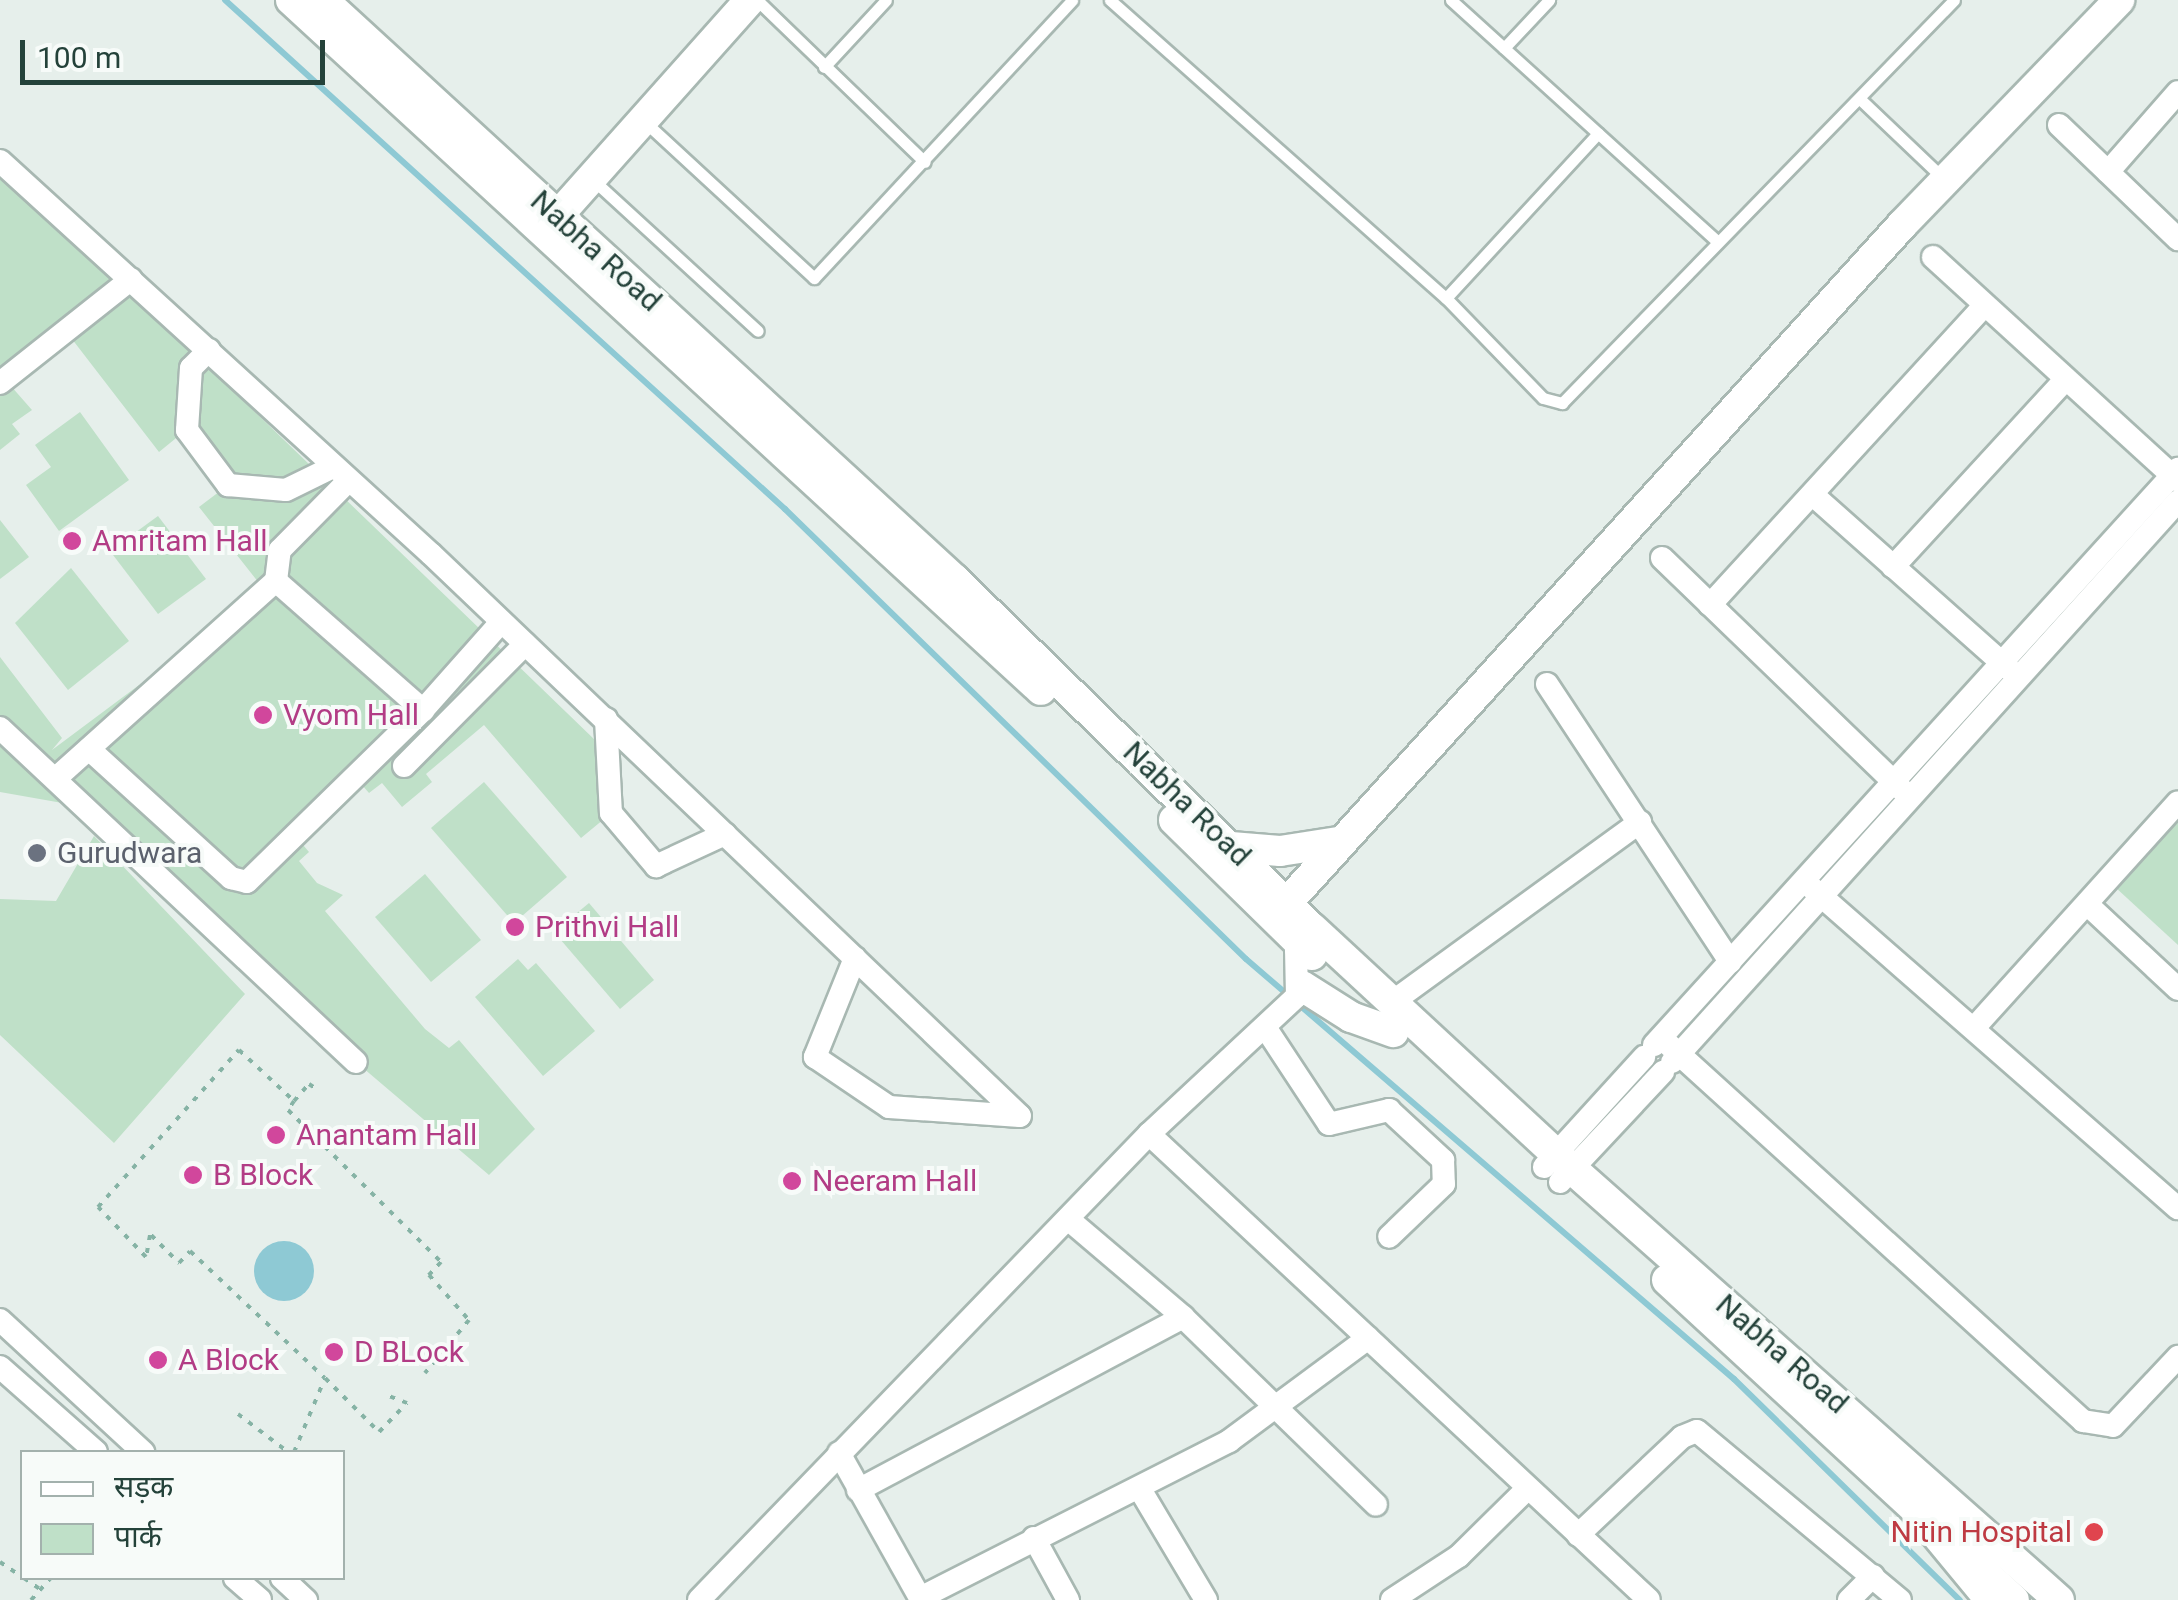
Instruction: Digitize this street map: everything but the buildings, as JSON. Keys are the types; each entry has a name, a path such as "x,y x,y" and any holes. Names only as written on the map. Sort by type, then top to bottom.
{"main road":[{"name":"Nabha Road","path":"291,0 549,226 1231,847 1280,910"},
{"name":"Nabha Road","path":"323,0 549,226"},
{"path":"549,226 754,0"},
{"path":"1280,910 1945,180 2119,0"},
{"name":"Nabha Road","path":"986,625 1392,1018 1557,1168 2014,1600"},
{"path":"1231,847 1280,851 1339,842"},
{"path":"1296,995 1351,1017 1392,1018"},
{"name":"Nabha Road","path":"1557,1168 2060,1600"}],"street":[{"path":"2108,172 2178,92"},
{"path":"2058,125 2178,239"},
{"path":"0,161 606,719 725,834 856,958 1020,1116 890,1107 815,1058 856,958"},
{"path":"1662,1055 1730,962 2176,475 2065,380 1932,257"},
{"path":"0,383 131,279"},
{"path":"1710,605 1984,306"},
{"path":"209,350 191,368 187,430 228,485 286,490 341,474"},
{"path":"1893,568 2065,380"},
{"path":"54,779 276,581 280,550 341,474"},
{"path":"1813,494 2020,678"},
{"path":"1557,1168 1662,1055 1824,897 2178,501"},
{"path":"1662,558 1912,799"},
{"path":"276,581 423,710"},
{"path":"89,750 230,878 247,882 423,710 501,622"},
{"path":"404,766 525,644"},
{"path":"1547,684 1730,962"},
{"path":"606,719 611,813 656,866 725,834"},
{"path":"0,728 356,1062"},
{"path":"1974,1028 2178,802"},
{"path":"1392,1018 1640,822"},
{"path":"1803,881 2178,1208"},
{"path":"2088,904 2178,989"},
{"path":"699,1600 1149,1134 1296,995 1307,936"},
{"path":"1265,1027 1329,1124 1389,1110 1443,1160 1444,1184 1389,1237"},
{"path":"1662,1055 2083,1421 2113,1426 2178,1357"},
{"path":"1149,1134 1649,1600"},
{"path":"1068,1219 1182,1317 1376,1505"},
{"path":"858,1490 1182,1317"},
{"path":"0,1320 141,1450"},
{"path":"839,1453 920,1599 1034,1538 1141,1491 1276,1408 1368,1338"},
{"path":"0,1367 94,1450"},
{"path":"1578,1535 1682,1437 1697,1431 1900,1600"},
{"path":"1392,1600 1459,1556 1527,1489"},
{"path":"1141,1491 1206,1600"},
{"path":"1917,1510 1936,1548 1985,1600"},
{"path":"1034,1538 1068,1600"},
{"path":"1849,1600 1873,1576"},
{"path":"237,1580 260,1600"},
{"path":"284,1580 306,1600"}],"lane":[{"path":"754,0 925,162"},
{"path":"824,67 886,0"},
{"path":"642,120 814,278 1072,0"},
{"path":"1110,0 1446,298 1543,398 1562,403 1861,100 1954,0"},
{"path":"1451,0 1718,241"},
{"path":"1504,48 1549,0"},
{"path":"1861,100 1945,180"},
{"path":"1446,298 1598,133"},
{"path":"590,177 758,330"}],"path":[{"path":"294,1102 238,1050 98,1207 146,1257 150,1234 179,1262 190,1250 379,1432 407,1403 389,1396"},
{"path":"318,1090 309,1084 288,1110 441,1262 429,1275 469,1320 426,1373"},
{"path":"292,1450 324,1378"},
{"path":"238,1414 288,1450"},
{"path":"27,1580 40,1589"},
{"path":"31,1600 49,1580"}],"green space":[{"path":"0,166 596,741 604,819 581,838 484,725 426,774 432,782 402,807 382,783 369,793 362,785 298,839 309,852 299,861 317,883 343,895 325,911 425,1029 449,1048 459,1040 535,1129 489,1175 356,1062 0,716 0,657 62,738 52,750 257,597 259,583 199,507 228,485 186,430 159,452 65,330 3,377 32,410 12,424 20,434 0,450"},
{"path":"80,412 129,480 59,531 26,485 51,467 35,445"},
{"path":"158,516 206,579 158,614 110,551"},
{"path":"0,520 29,557 0,579"},
{"path":"71,568 129,641 68,690 15,623"},
{"path":"0,744 68,804 0,792"},
{"path":"484,782 567,877 514,923 431,828"},
{"path":"2178,819 2178,945 2115,887"},
{"path":"94,836 245,994 114,1143 0,1035 0,899 56,901"},
{"path":"425,874 481,940 431,982 375,917"},
{"path":"589,903 654,980 620,1009 554,932"},
{"path":"518,959 528,970 536,963 595,1031 543,1076 475,997"}],"water":[{"path":"284,1241 305,1250 314,1271 305,1292 284,1301 263,1292 254,1271 263,1250"}],"waterway":[{"path":"225,0 785,509 1246,959 1734,1379 1960,1600"}],"place":[{"name":"Amritam Hall","path":"72,541"},
{"name":"Vyom Hall","path":"263,715"},
{"name":"Gurudwara","path":"37,853"},
{"name":"Prithvi Hall","path":"515,927"},
{"name":"Anantam Hall","path":"276,1135"},
{"name":"B Block","path":"193,1175"},
{"name":"Neeram Hall","path":"792,1181"},
{"name":"D BLock","path":"334,1352"},
{"name":"A Block","path":"158,1360"},
{"name":"Nitin Hospital","path":"2094,1532"}]}
